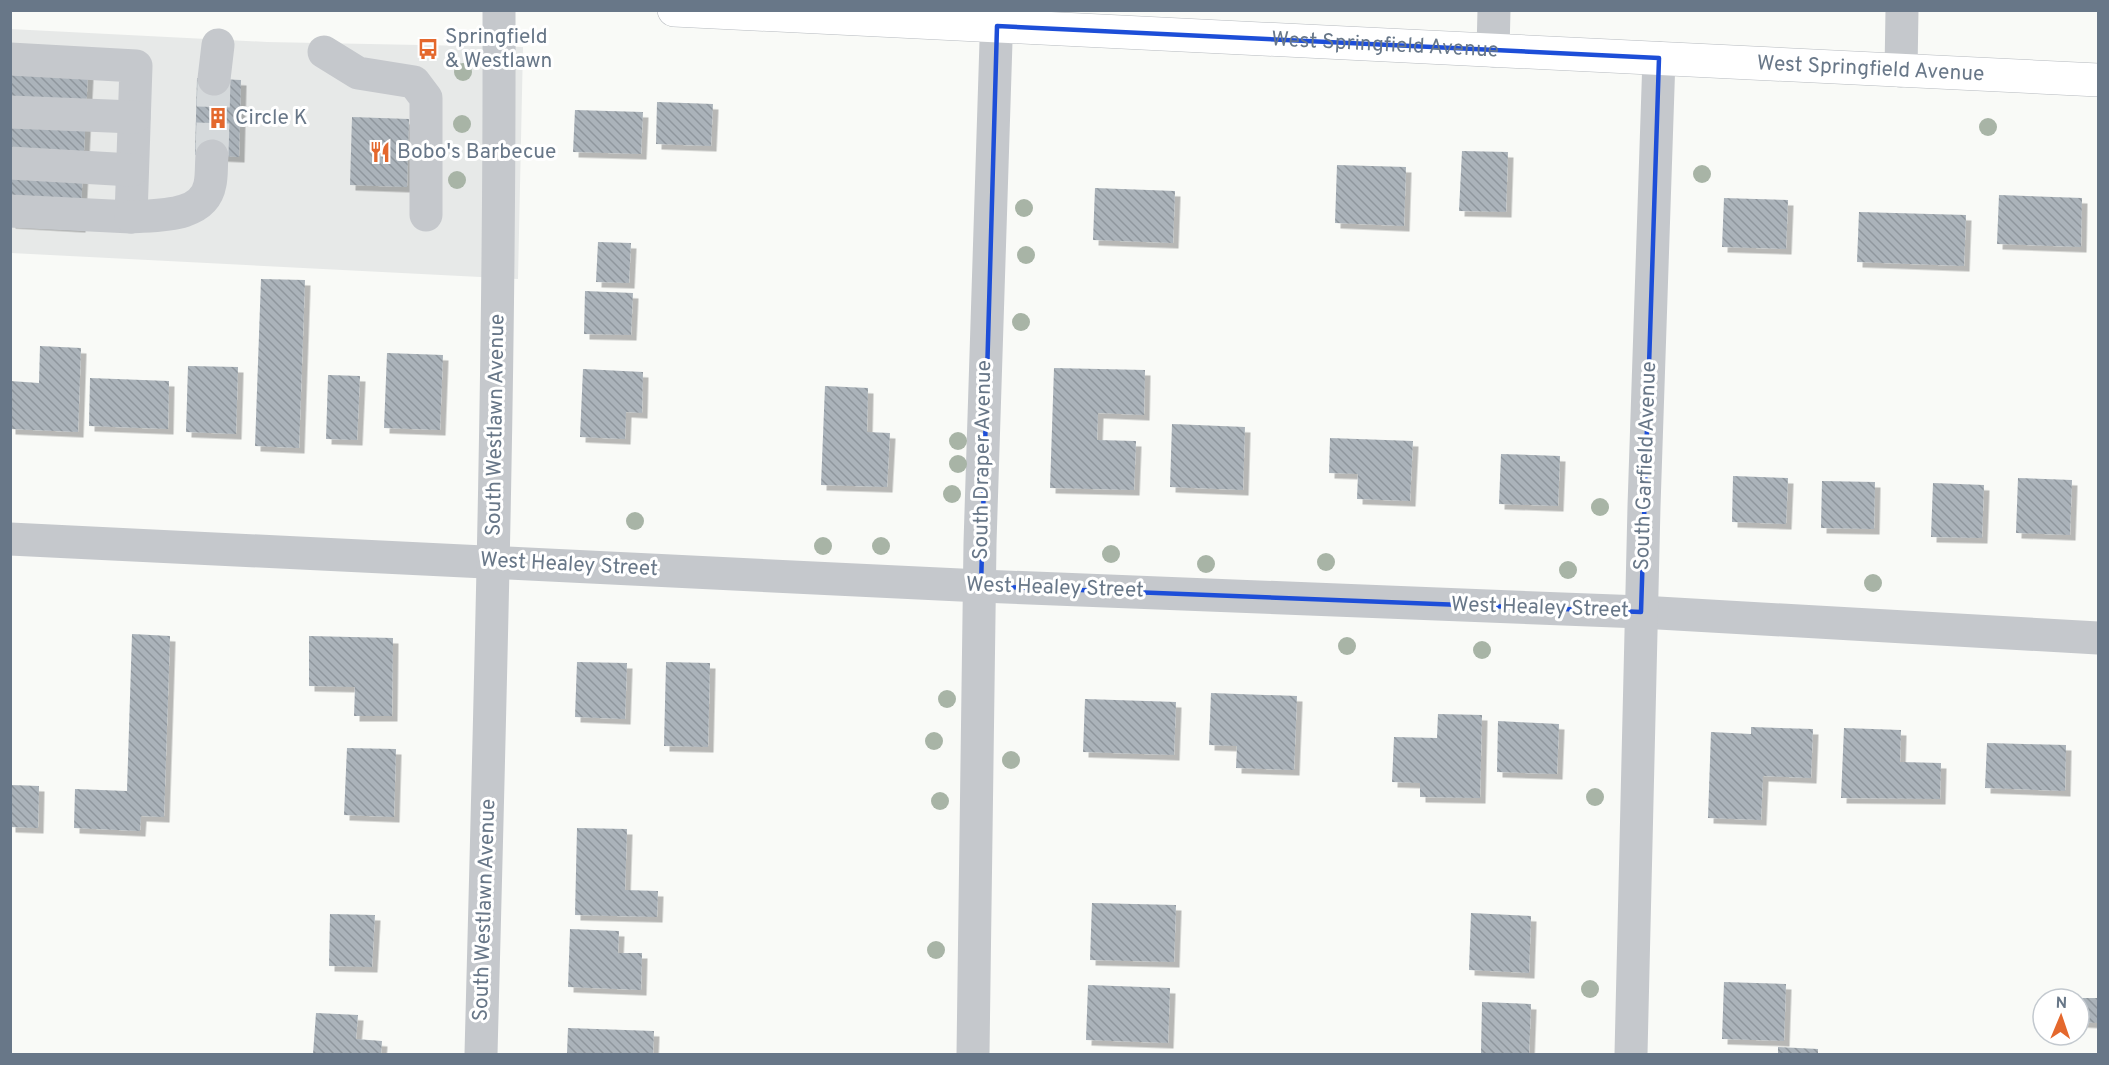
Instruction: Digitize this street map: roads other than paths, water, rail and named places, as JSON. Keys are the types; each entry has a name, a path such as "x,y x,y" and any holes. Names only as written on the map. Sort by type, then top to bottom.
{"main road":[{"name":"West Springfield Avenue","path":"674,10 997,18 1493,51 2098,80"}],"street":[{"name":"South Westlawn Avenue","path":"481,1054 494,561 499,217 499,10"},
{"path":"1493,51 1494,10"},
{"path":"1901,71 1902,10"},
{"name":"South Draper Avenue","path":"973,1054 980,543 997,18"},
{"path":"214,79 219,45"},
{"path":"324,52 357,73 414,82 426,98 426,215"},
{"name":"South Garfield Avenue","path":"1631,1054 1641,612 1659,58"},
{"path":"10,59 136,66 131,217"},
{"path":"10,112 134,117"},
{"path":"10,211 131,217 179,213 201,202 210,186 212,156"},
{"path":"10,163 132,170"},
{"name":"West Healey Street","path":"10,539 981,586 1641,612 2098,638"}],"tunnel":[{"path":"212,156 214,79"}],"place":[{"name":"Springfield & Westlawn","path":"428,49"},
{"name":"Circle K","path":"218,118"},
{"name":"Bobo's Barbecue","path":"380,152"}]}
